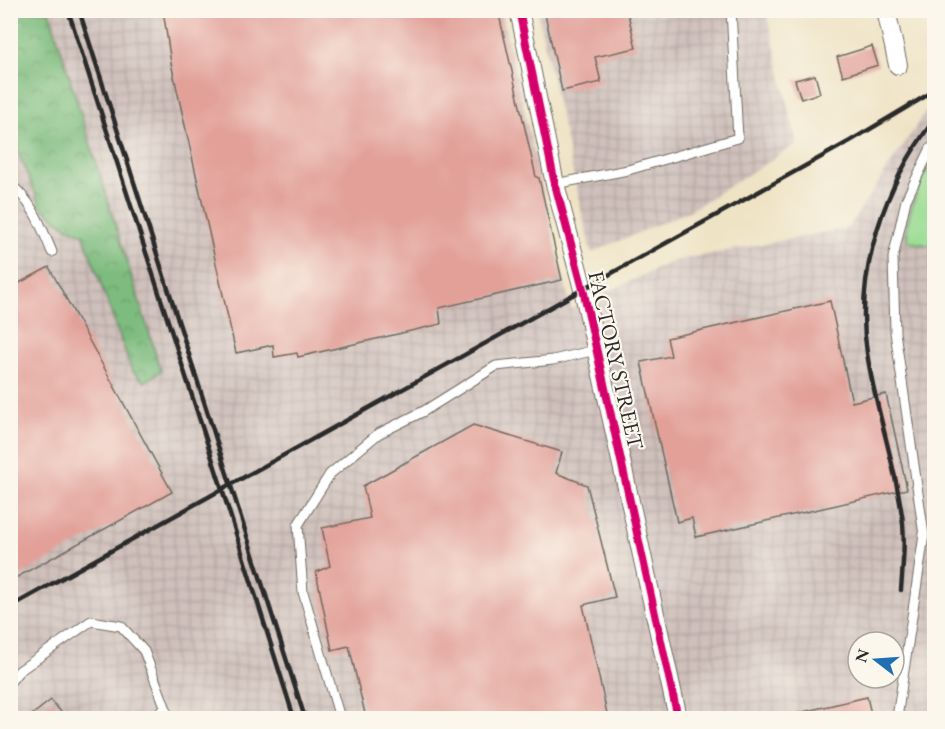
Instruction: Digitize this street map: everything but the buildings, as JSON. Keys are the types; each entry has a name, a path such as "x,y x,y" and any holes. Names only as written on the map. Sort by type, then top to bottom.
{"street":[{"name":"FACTORY STREET","path":"519,10 555,184 583,290 678,718"},
{"path":"886,10 898,65"}],"lane":[{"path":"555,184 628,170 738,138 731,10"},
{"path":"897,718 924,535 895,332 892,258 906,200 934,146"},
{"path":"10,184 23,194 34,209 52,252"},
{"path":"340,718 303,592 298,525 330,474 378,434 424,411 496,366 553,360 596,350"},
{"path":"10,682 19,671 91,621 121,626 144,651 166,709 150,718"}],"shaded area":[{"path":"10,11 501,11 571,309 673,261 848,228 924,114 934,107 934,718 11,718"},
{"path":"537,11 766,11 797,144 689,211 591,253"}],"green space":[{"path":"11,10 49,11 161,371 145,382 132,371 83,234 65,226 41,207 18,152 11,122"},
{"path":"934,159 934,246 909,242 907,234 914,200"},
{"path":"934,287 934,380 931,380"}],"railway":[{"path":"68,10 294,718"},
{"path":"79,10 305,718"},
{"path":"10,607 850,141 934,91"},
{"path":"901,590 904,549 903,519 867,353 864,322 865,291 877,230 888,200 901,172 934,120"}],"cycle path":[{"path":"519,10 555,184 583,289 678,718"}]}
